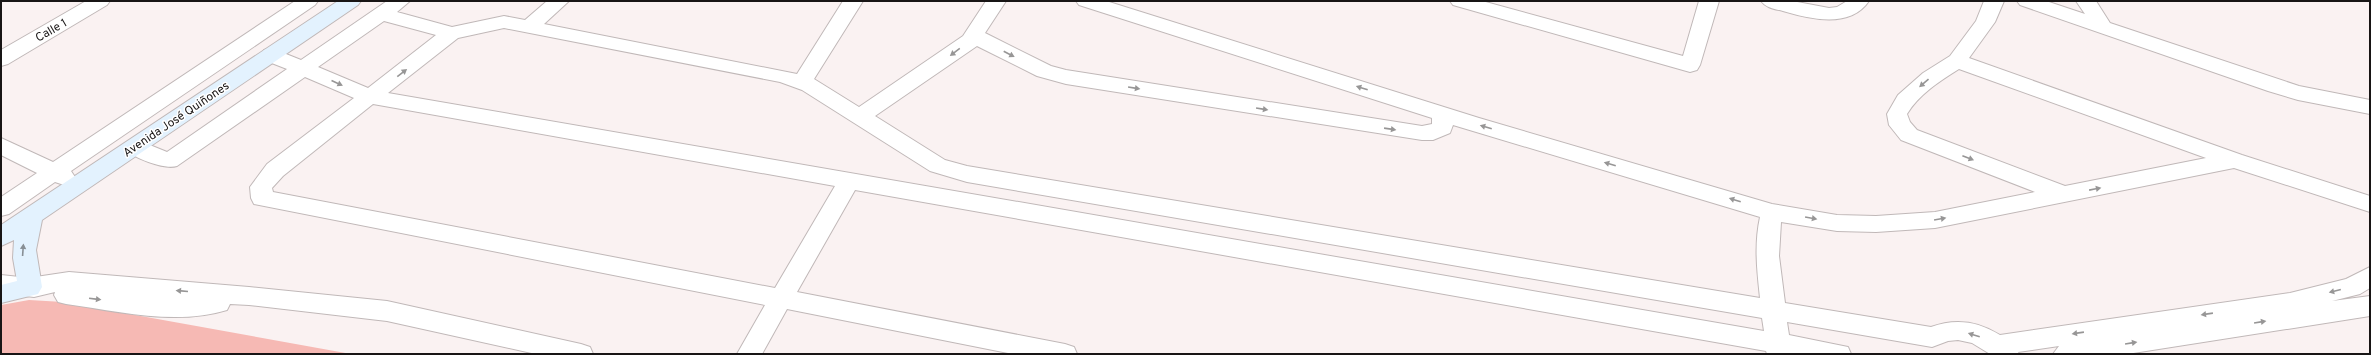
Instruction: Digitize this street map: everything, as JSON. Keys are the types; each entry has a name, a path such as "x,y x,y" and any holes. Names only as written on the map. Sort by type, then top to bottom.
{"street":[{"name":"Calle 1","path":"1,59 100,1"},
{"path":"1,208 308,1"},
{"name":"Avenida José Quiñones","path":"1,237 351,1"},
{"path":"135,147 169,162 303,67 400,1"},
{"path":"527,28 559,1"},
{"path":"802,82 853,1"},
{"path":"859,117 936,66 975,36 996,1"},
{"path":"1086,1 1442,114 1772,212 1837,223 1876,224 1936,220 2234,160"},
{"path":"1463,1 1690,64 1709,1"},
{"path":"1771,1 1820,14 1842,13 1854,7 1859,1"},
{"path":"1994,1 1985,22 1957,61 1930,78 1905,100 1897,114 1900,125 1909,135 2066,195"},
{"path":"2027,1 2290,90 2370,107"},
{"path":"2086,1 2104,28"},
{"path":"381,14 452,33"},
{"path":"1065,354 262,198 261,187 275,170 452,33 504,22 527,28 783,76 802,82 938,166 967,174 1774,311 1929,346 1950,331 1974,333 2002,350 2290,302 2352,287 2370,276"},
{"path":"975,36 1044,71 1066,77 1422,133 1433,133 1443,128 1442,114"},
{"path":"271,55 303,67 371,97 849,181 1778,349 1839,354"},
{"path":"1957,61 2234,160 2370,204"},
{"path":"1,146 80,184"},
{"path":"749,354 849,181"},
{"path":"1772,212 1767,238 1767,250 1778,349"},
{"path":"30,287 23,263 23,246 33,214"},
{"path":"1,284 30,287 53,294 174,309 249,296 387,311 581,354"},
{"path":"1,294 30,287"},
{"path":"2065,354 2166,346 2330,311 2370,306"}],"shaded area":[{"path":"29,300 63,302 351,354 1,354 1,305"}]}
